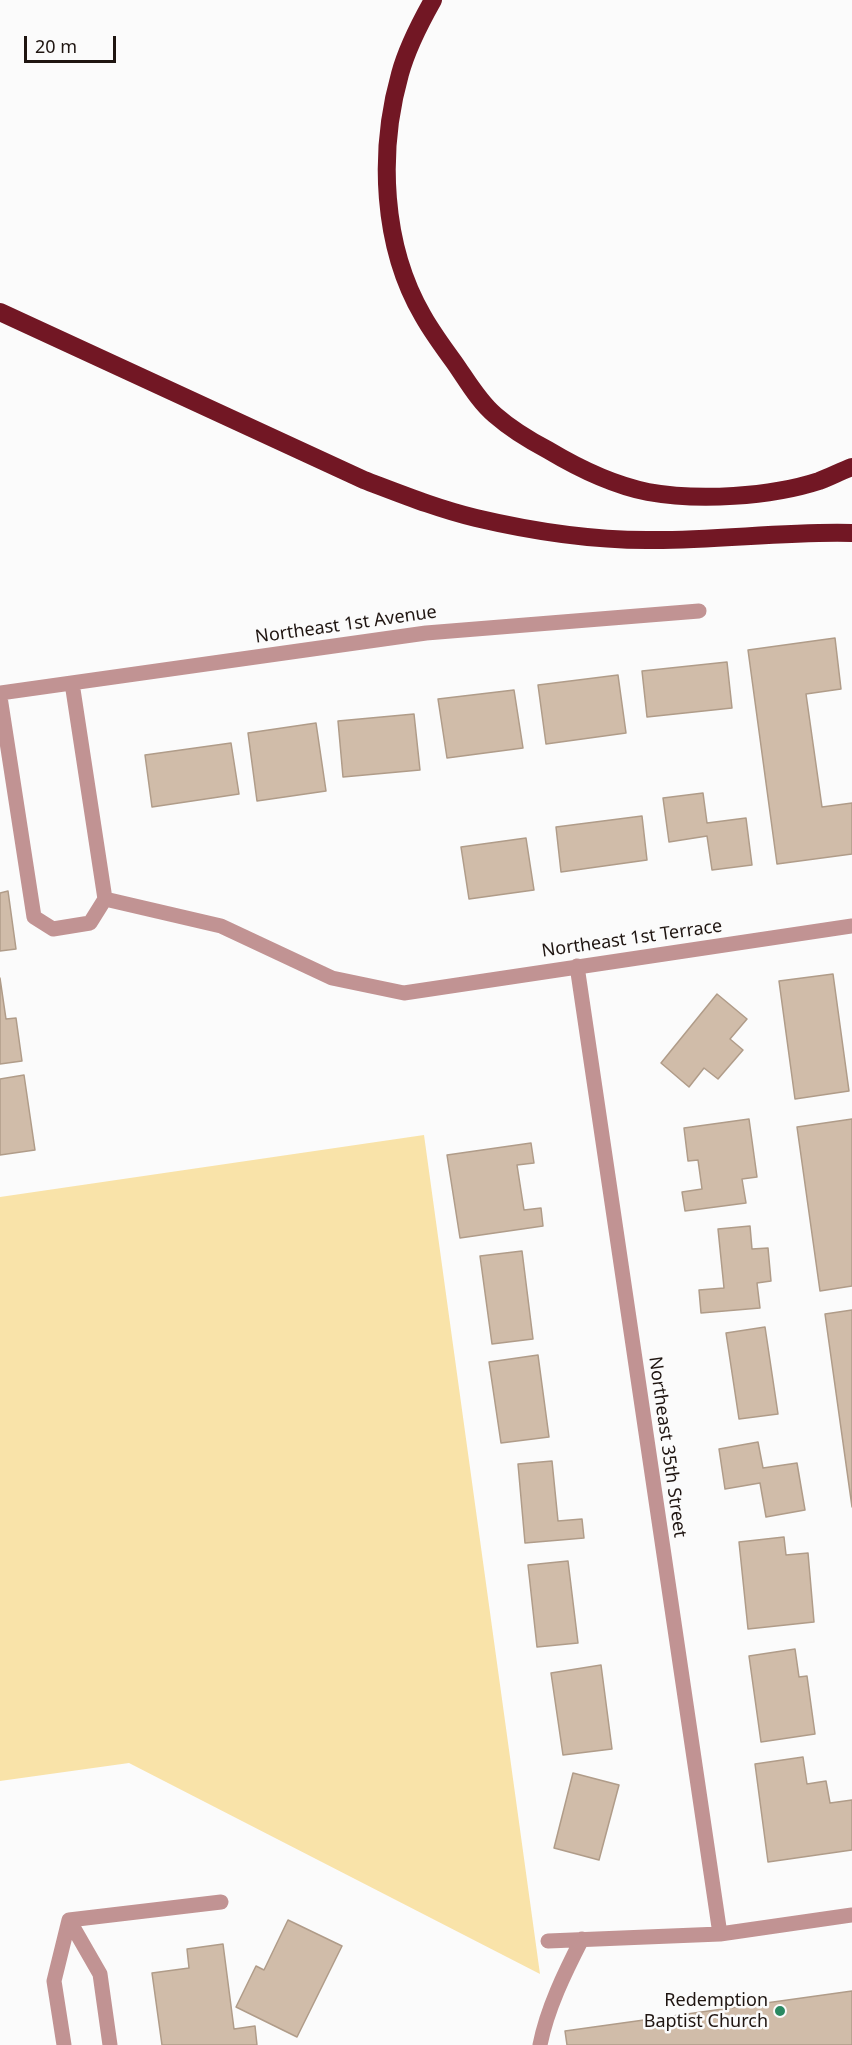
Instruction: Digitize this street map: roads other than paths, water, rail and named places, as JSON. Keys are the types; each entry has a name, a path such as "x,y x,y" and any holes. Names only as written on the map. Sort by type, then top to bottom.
{"highway":[{"path":"433,0 411,43 400,73 392,109 387,158 389,206 396,247 408,284 423,315 493,414 518,433 573,465 646,491 709,497 748,494 818,481 852,467"},
{"path":"0,312 364,480 475,518 566,534 646,540 825,532 852,533"},
{"path":"825,532 852,526"}],"street":[{"name":"Northeast 1st Avenue","path":"0,695 426,633 699,611"},
{"path":"0,695 34,916 53,930 90,923 105,899 72,683"},
{"name":"Northeast 1st Terrace","path":"105,899 221,926 332,978 404,993 852,926"},
{"name":"Northeast 35th Street","path":"577,966 720,1935"},
{"path":"69,1920 221,1902"},
{"path":"548,1941 720,1935 852,1915"},
{"path":"64,2045 54,1981 69,1920"},
{"path":"69,1920 100,1974 110,2045"},
{"path":"540,2045 545,2022 582,1939"}],"place":[{"name":"Redemption Baptist Church","path":"780,2011"}]}
